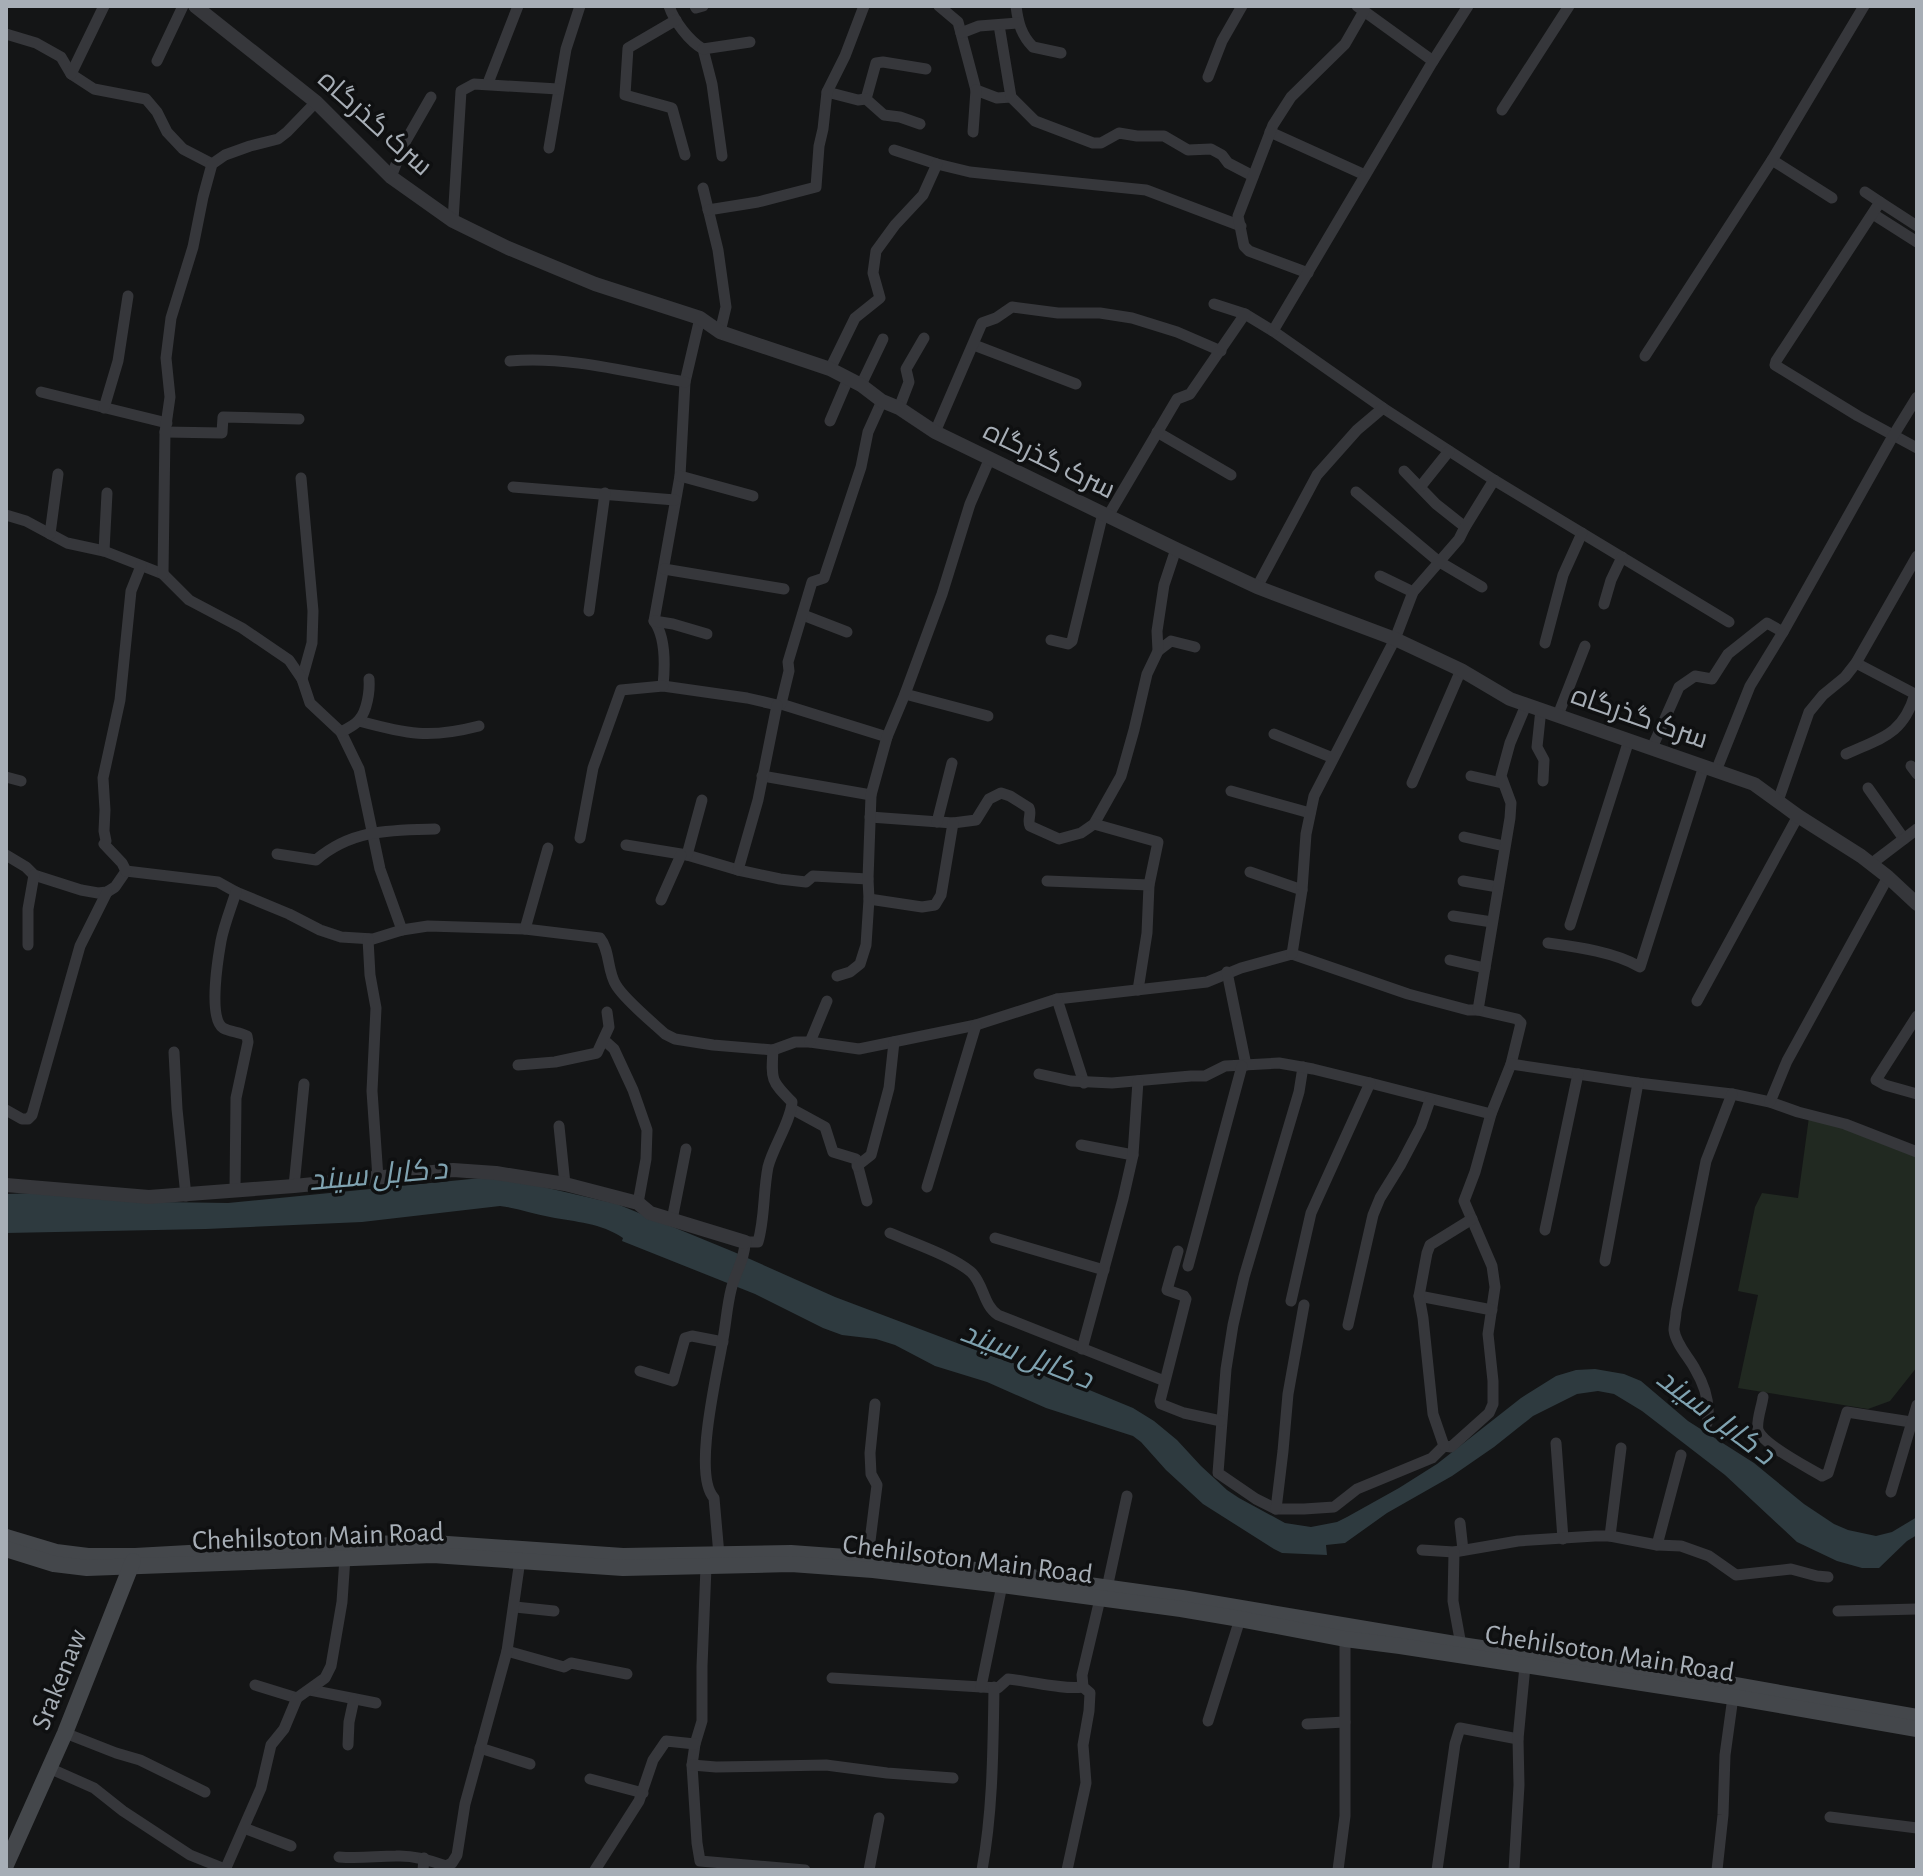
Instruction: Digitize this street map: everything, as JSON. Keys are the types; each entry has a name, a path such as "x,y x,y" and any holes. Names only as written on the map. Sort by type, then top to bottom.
{"main road":[{"name":"Chehilsoton Main Road","path":"133,1562 350,1544 433,1543 873,1570 1002,1585 1182,1598 1461,1645 1735,1685 1917,1717"},
{"name":"Chehilsoton Main Road","path":"7,1549 133,1562 433,1555 623,1568 791,1553 874,1559 1003,1573 1345,1639 1733,1697 1917,1729"},
{"name":"Srakenaw","path":"6,1865 65,1733 133,1562"}],"street":[{"path":"71,74 104,6"},
{"path":"157,61 183,6"},
{"name":"سرک گذرگاه","path":"195,6 316,102 391,177 453,221 595,284 700,318 720,332 830,369 935,432 1176,549 1257,587 1395,639 1461,670 1510,699 1754,784 1871,864 1917,904"},
{"path":"488,83 518,6"},
{"path":"549,148 566,49 580,6"},
{"path":"669,6 672,17 694,44 703,49 750,42"},
{"path":"695,6 703,6"},
{"path":"708,210 758,202 816,187 827,92 864,6"},
{"path":"939,6 958,22 961,33 976,90 973,132"},
{"path":"1016,6 1018,23 1033,47 1061,53"},
{"path":"1208,77 1222,41 1242,6"},
{"path":"1273,331 1468,6"},
{"path":"1502,110 1569,6"},
{"path":"1645,356 1772,160 1864,6"},
{"path":"1308,273 1249,251 1244,246 1238,216 1270,132 1291,97 1345,44 1366,9 1433,61"},
{"path":"676,20 628,48 625,95 672,108 685,155"},
{"path":"961,33 979,26 1018,23"},
{"path":"999,25 1011,97 1035,121 1093,143 1101,143 1119,133 1167,136 1188,150 1211,149 1228,163 1253,176"},
{"path":"6,34 36,43 61,57 71,74 94,89 146,99 167,132 183,149 212,164"},
{"path":"703,49 712,84 722,156"},
{"path":"866,99 876,63 926,69"},
{"path":"453,221 461,91 474,84 488,83 558,89"},
{"path":"976,90 997,98 1011,97"},
{"path":"827,92 866,99 884,115 920,124"},
{"path":"391,177 404,144 431,97"},
{"path":"163,574 166,428 170,397 166,358 171,318 193,247 212,164 225,155 278,139 316,102"},
{"path":"1270,132 1365,175"},
{"path":"894,150 970,172 1146,190 1241,226"},
{"path":"1772,160 1832,198"},
{"path":"830,369 855,318 880,298 873,273 876,251 923,195 937,164"},
{"path":"703,188 718,250 726,307 720,332"},
{"path":"1865,192 1917,226"},
{"path":"1880,202 1775,365 1917,448"},
{"path":"1873,214 1917,242"},
{"path":"104,408 118,361 128,296"},
{"path":"1214,304 1245,314 1273,331 1494,480 1729,622"},
{"path":"935,432 982,323 1012,307 1132,318 1177,332 1221,351"},
{"path":"1051,640 1071,644 1106,515 1177,399 1190,394 1245,314"},
{"path":"663,686 664,657 659,628 654,621 680,476 685,382 700,318"},
{"path":"899,408 909,382 906,369 924,338"},
{"path":"830,421 883,339"},
{"path":"974,345 1076,384"},
{"path":"510,361 568,362 685,382"},
{"path":"41,392 166,428 222,433 223,417 299,419"},
{"path":"1548,943 1592,951 1640,967 1710,768 1750,686 1917,397"},
{"path":"738,870 789,671 788,662 812,582 824,578 861,467 868,432 882,401"},
{"path":"1257,587 1317,475 1357,430 1383,408"},
{"path":"1157,432 1231,475"},
{"path":"1421,486 1449,451"},
{"path":"837,976 850,972 860,964 866,945 871,795 887,737 942,594 970,504 990,458"},
{"path":"1404,471 1436,504 1465,527"},
{"path":"50,534 58,474"},
{"path":"680,476 753,496"},
{"path":"301,478 313,611 312,643 302,679"},
{"path":"1292,954 1302,890 1306,834 1314,796 1395,639 1413,592 1459,539 1494,480"},
{"path":"513,487 675,500"},
{"path":"1356,492 1438,561 1482,587"},
{"path":"104,551 107,493"},
{"path":"589,611 605,493"},
{"path":"6,515 26,521 67,543 104,551 163,574 189,600 242,628 289,660 302,679 310,703 341,732 359,769 380,869 402,930"},
{"path":"1545,643 1563,575 1582,533"},
{"path":"1158,651 1157,631 1164,585 1176,549"},
{"path":"1778,801 1809,712 1856,663 1917,556"},
{"path":"1604,604 1622,557"},
{"path":"126,871 104,844 103,778 120,700 131,591 141,566"},
{"path":"664,569 784,589"},
{"path":"1380,576 1413,592"},
{"path":"803,615 847,632"},
{"path":"654,621 707,634"},
{"path":"1652,748 1682,683 1695,676 1712,679 1728,654 1767,623 1783,632"},
{"path":"870,817 953,823 976,820 989,799 1001,793 1029,808 1030,826 1059,839 1081,833 1094,824 1121,776 1147,674 1158,651 1171,641 1195,647"},
{"path":"1558,715 1585,646"},
{"path":"1846,754 1898,728 1915,694 1856,663"},
{"path":"1412,783 1461,670"},
{"path":"341,732 359,721 370,689 369,679"},
{"path":"580,838 593,768 621,690 663,686 747,698 779,704 887,737"},
{"path":"905,694 988,716"},
{"path":"1478,1010 1511,803 1502,783 1503,765 1526,705"},
{"path":"1541,709 1537,747 1544,760 1543,781"},
{"path":"359,721 408,733 433,735 479,726"},
{"path":"1274,734 1333,758"},
{"path":"1570,925 1629,740"},
{"path":"937,822 952,763"},
{"path":"762,776 871,795"},
{"path":"1471,776 1502,783"},
{"path":"6,777 21,781"},
{"path":"1868,788 1904,839"},
{"path":"1231,791 1310,813"},
{"path":"661,900 684,855 702,800"},
{"path":"1697,1001 1798,816"},
{"path":"869,899 922,907 935,905 941,895 953,823"},
{"path":"1094,824 1158,842 1149,885 1147,933 1138,990"},
{"path":"277,854 316,860 346,840 373,832 435,829"},
{"path":"1871,864 1917,829"},
{"path":"1464,837 1504,846"},
{"path":"626,845 684,855 780,879 806,882 813,876 868,879"},
{"path":"525,929 548,848"},
{"path":"6,855 34,875 81,890 107,892"},
{"path":"126,871 218,882 341,937 373,939 428,926 525,929 600,938 605,944 609,971 616,988 665,1034 675,1039 713,1045 773,1050 795,1042 810,1042 859,1049 976,1025 1057,999 1207,982 1227,972 1292,954 1408,994 1517,1019 1521,1023 1511,1064 1491,1114 1464,1201 1492,1266 1495,1287 1488,1334 1493,1404 1489,1413 1451,1447 1444,1446"},
{"path":"6,1110 22,1119 32,1115 80,946 107,892 115,887 126,871"},
{"path":"1250,872 1302,890"},
{"path":"28,945 28,909 34,875"},
{"path":"1770,1102 1787,1061 1888,877"},
{"path":"1047,881 1149,885"},
{"path":"1463,881 1498,887"},
{"path":"235,1190 236,1098 248,1042 247,1036 223,1028 214,1005 221,939 236,892"},
{"path":"1453,916 1492,922"},
{"path":"368,939 376,1008 372,1091 378,1178"},
{"path":"1450,960 1485,968"},
{"path":"1188,1266 1244,1066 1227,972"},
{"path":"1057,999 1084,1083"},
{"path":"810,1042 827,1001"},
{"path":"518,1065 555,1062 597,1053 609,1027 607,1012"},
{"path":"1917,1016 1876,1080 1917,1094"},
{"path":"927,1187 976,1025"},
{"path":"604,1040 614,1049 647,1130 646,1159 638,1203"},
{"path":"857,1166 871,1155 889,1088 894,1042"},
{"path":"6,1185 149,1197 453,1170 496,1173 565,1184 638,1203 650,1213 745,1247 758,1242 768,1168 792,1109 792,1102 776,1086 771,1075 773,1050"},
{"path":"174,1052 186,1196"},
{"path":"1039,1074 1084,1083 1112,1083 1205,1076 1225,1066 1279,1063 1491,1114"},
{"path":"1511,1064 1770,1102 1845,1124 1917,1152"},
{"path":"1303,1067 1299,1092 1241,1288 1228,1354 1218,1473 1276,1509 1334,1507 1357,1489 1432,1458 1444,1446"},
{"path":"1545,1230 1578,1074"},
{"path":"1082,1349 1133,1155 1138,1081"},
{"path":"1291,1301 1311,1213 1370,1083"},
{"path":"1605,1261 1638,1083"},
{"path":"294,1186 304,1084"},
{"path":"1707,1423 1710,1409 1704,1390 1674,1331 1706,1161 1732,1094"},
{"path":"1348,1325 1373,1215 1421,1126 1430,1100"},
{"path":"792,1109 825,1127 833,1152 856,1159 867,1201"},
{"path":"559,1126 565,1184"},
{"path":"1081,1145 1133,1155"},
{"path":"672,1220 686,1149"},
{"path":"1444,1446 1433,1414 1419,1296 1430,1245 1472,1219"},
{"path":"890,1233 973,1274 990,1309 998,1315 1162,1380"},
{"path":"995,1238 1104,1270"},
{"path":"745,1247 731,1288 708,1416 706,1474 709,1493 714,1498 712,1561 702,1666 702,1721 692,1765 701,1866 805,1870"},
{"path":"1178,1251 1167,1290 1186,1299 1160,1401 1184,1413 1221,1421"},
{"path":"1419,1296 1492,1310"},
{"path":"1276,1509 1288,1394 1304,1305"},
{"path":"640,1371 673,1381 685,1338 692,1336 723,1342"},
{"path":"1763,1397 1758,1426 1761,1434 1782,1453 1822,1476 1828,1473 1847,1412 1911,1422"},
{"path":"874,1559 869,1549 877,1485 871,1474 870,1453 875,1404"},
{"path":"1891,1492 1917,1405"},
{"path":"1556,1443 1563,1539"},
{"path":"1610,1536 1621,1448"},
{"path":"1657,1545 1681,1455"},
{"path":"1067,1870 1086,1783 1083,1745 1090,1693 1083,1687 1082,1675 1127,1496"},
{"path":"1460,1523 1453,1601 1461,1645"},
{"path":"1422,1550 1458,1551 1518,1541 1610,1536 1681,1546 1709,1556 1736,1575 1791,1569 1828,1577"},
{"path":"49,1768 94,1788 190,1855 225,1869 261,1788 271,1745 284,1729 297,1698 325,1678 331,1666 342,1602 345,1557"},
{"path":"339,1857 398,1856 424,1864 446,1866 457,1855 465,1804 507,1651 520,1560"},
{"path":"982,1870 993,1769 988,1687 1002,1585"},
{"path":"515,1607 554,1611"},
{"path":"1838,1611 1917,1609"},
{"path":"1208,1721 1240,1619"},
{"path":"1338,1870 1345,1816 1345,1639"},
{"path":"507,1651 564,1667 571,1663 627,1674"},
{"path":"1514,1870 1519,1785 1518,1739 1525,1666"},
{"path":"832,1678 998,1688 1008,1679 1083,1687"},
{"path":"255,1685 297,1698"},
{"path":"310,1690 376,1703"},
{"path":"1717,1870 1725,1755 1733,1697"},
{"path":"348,1745 354,1699"},
{"path":"1307,1724 1345,1722"},
{"path":"1437,1870 1460,1728 1518,1739"},
{"path":"65,1733 140,1760 205,1792"},
{"path":"595,1870 643,1793 653,1760 666,1741 695,1744"},
{"path":"480,1748 530,1764"},
{"path":"692,1765 826,1765 953,1778"},
{"path":"590,1779 643,1793"},
{"path":"1830,1817 1917,1828"},
{"path":"869,1870 879,1818"},
{"path":"244,1828 291,1846"}],"shaded area":[{"path":"1809,1117 1917,1150 1917,1367 1890,1401 1868,1409 1738,1388 1758,1295 1738,1291 1755,1207 1762,1193 1798,1198"},
{"path":"481,1178 513,1180 617,1204 835,1297 994,1357 1065,1380 1133,1408 1177,1440 1227,1490 1285,1523 1311,1527 1337,1522 1437,1464 1521,1398 1556,1376 1595,1369 1624,1374 1641,1381 1688,1421 1754,1463 1834,1524 1876,1536 1892,1532 1917,1517 1917,1535 1879,1568 1862,1568 1837,1561 1797,1542 1725,1475 1642,1411 1614,1394 1598,1391 1577,1394 1533,1416 1452,1476 1387,1513 1345,1543 1326,1545 1327,1555 1282,1553 1203,1504 1133,1436 1046,1408 987,1382 935,1366 895,1345 842,1335 823,1328 755,1294 622,1241 623,1238 615,1233 588,1224 500,1206 362,1222 6,1233 6,1194 228,1203"}],"water label":[{"name":"د کابل سيند","path":"378,1174"},
{"name":"د کابل سيند","path":"1027,1355"},
{"name":"د کابل سيند","path":"1716,1416"}]}
